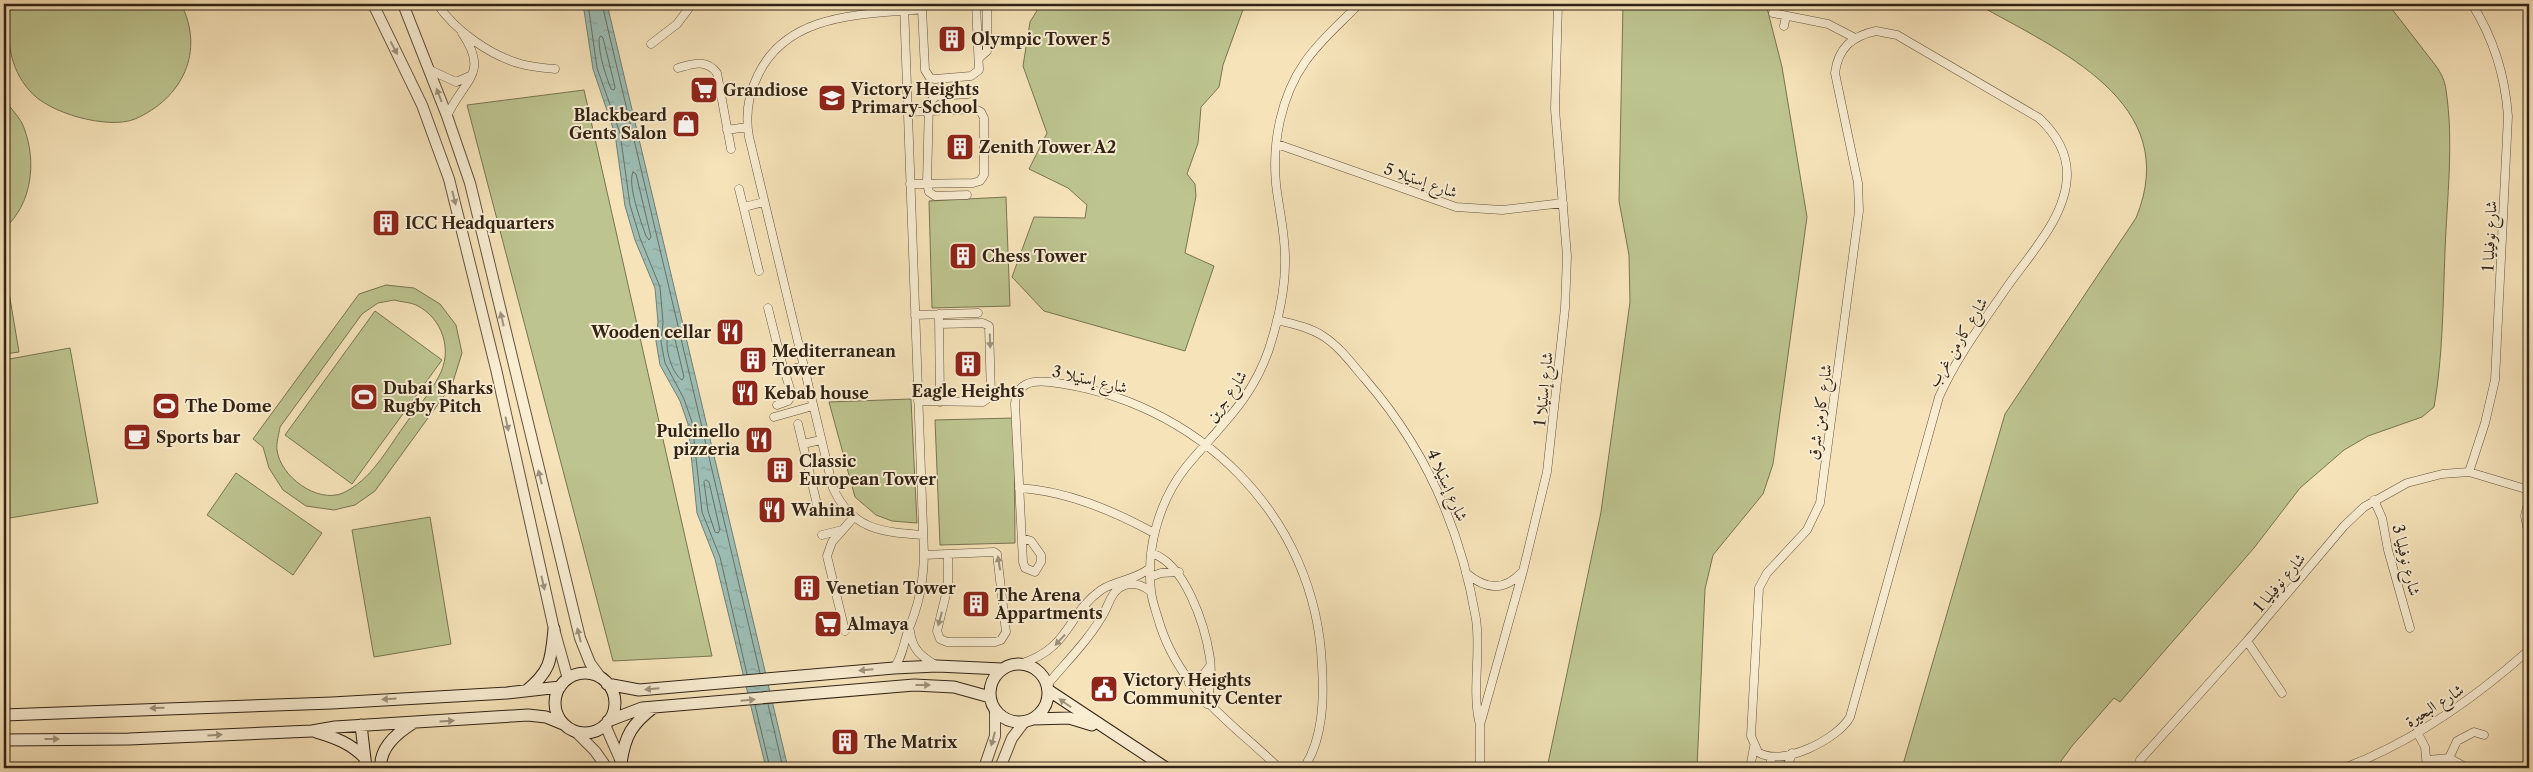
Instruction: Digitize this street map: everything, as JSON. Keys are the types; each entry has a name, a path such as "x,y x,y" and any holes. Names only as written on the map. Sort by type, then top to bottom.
{"main road":[{"path":"526,691 547,670 550,662 554,629"},
{"path":"4,715 332,702 526,691 564,683 588,673 604,681 639,690 894,668 937,666 1002,669 1020,664 1028,665 1040,672 1048,688 1070,706 1113,732 1164,768"},
{"path":"1002,669 992,681 990,697 995,710 1009,720 1069,718 1113,732"},
{"path":"604,681 614,698 614,706 607,723"},
{"path":"563,724 556,710 555,702 564,683"},
{"path":"4,740 129,739 312,731 361,725 528,715 546,717 576,732 592,732 633,710 654,706 928,685 954,687 990,697"},
{"path":"1029,720 1045,707 1048,688"},
{"path":"623,766 629,733 636,720 654,706"},
{"path":"381,768 380,759 391,741 413,723"},
{"path":"361,725 365,763"},
{"path":"312,731 342,739 365,763"}],"street":[{"path":"373,4 422,105 441,154 496,369 554,629 564,683"},
{"path":"403,4 430,70 461,155 477,211 521,401 583,647 604,681"},
{"path":"437,4 458,28 474,53 475,67 472,75 455,99 447,116"},
{"path":"651,44 676,24 692,4"},
{"path":"924,535 880,530 854,517 843,506 832,488 747,126 748,98 754,83 772,52 785,40 817,23 904,7 924,6 924,67 927,76 932,79 971,76 979,70 976,4"},
{"name":"شارع جرين","path":"1279,768 1207,704 1189,682 1174,658 1164,635 1151,592 1151,552 1154,532 1163,506 1176,482 1232,417 1252,388 1264,362 1277,320 1286,264 1285,237 1276,183 1277,144 1283,110 1305,63 1359,4"},
{"name":"شارع إستيلا 1","path":"1480,768 1480,725 1523,570 1550,454 1567,282 1555,109 1558,4"},
{"name":"شارع نوفيليا 1","path":"2469,472 2485,423 2495,380 2508,116 2506,90 2500,65 2492,41 2472,4"},
{"path":"894,668 903,653 920,597 924,555 904,7"},
{"path":"979,58 987,51 987,10"},
{"path":"1773,13 1828,24 1855,38"},
{"path":"1784,26 1786,16"},
{"path":"458,28 508,59 530,66 555,69"},
{"name":"شارع كارمن غرب","path":"1771,758 1786,757 1835,735 1850,716 1939,397 1970,344 2051,223 2062,200 2067,176 2066,162 2056,138 2044,122 2030,112 1897,36 1876,31 1855,38"},
{"name":"شارع كارمن شرق","path":"1750,768 1754,747 1751,736 1759,588 1767,573 1807,530 1820,502 1824,478 1860,206 1858,183 1835,73 1840,52 1855,38"},
{"path":"678,68 702,63 714,69 718,77 731,149"},
{"path":"907,68 924,67"},
{"path":"430,70 456,82 472,75"},
{"path":"967,195 935,196 929,192 927,183 928,111 931,99 936,96 968,94"},
{"path":"908,112 975,109 981,112 984,118 984,175 977,182 910,184"},
{"path":"727,130 747,126"},
{"name":"شارع إستيلا 5","path":"1277,144 1456,207 1502,210 1563,203"},
{"path":"739,189 759,271"},
{"path":"744,208 764,202"},
{"path":"768,308 780,360 785,370 792,397 777,405"},
{"path":"916,315 978,313"},
{"path":"939,314 940,402"},
{"name":"شارع إستيلا 4","path":"1277,320 1311,329 1332,342 1388,405 1429,470 1455,533 1466,573 1478,636 1477,701 1480,725"},
{"path":"918,401 983,402 989,400 992,393 989,326 983,323 939,324"},
{"path":"785,370 803,366"},
{"path":"496,369 506,397 511,400 521,401"},
{"name":"شارع إستيلا 3","path":"1022,538 1015,399 1020,388 1030,382 1072,386 1129,402 1171,420 1206,445"},
{"path":"774,417 813,406"},
{"path":"798,424 819,513"},
{"path":"803,444 821,440"},
{"path":"1206,445 1235,469 1261,500 1290,544 1306,581 1320,636 1323,677 1316,743 1304,768"},
{"name":"شارع نوفيليا 1","path":"2140,760 2247,641 2344,526 2374,500 2392,489 2423,477 2469,472 2529,490"},
{"path":"1019,488 1053,492 1081,500 1116,513 1154,532"},
{"path":"2529,498 2525,516 2529,536"},
{"name":"شارع نوفيليا 3","path":"2374,500 2382,518 2388,550 2410,628"},
{"path":"845,631 827,556 829,546 854,517"},
{"path":"822,535 842,530"},
{"path":"924,555 994,552 999,556 1006,632 1004,638 999,642 947,642 937,635 937,627 948,586 948,554"},
{"path":"1151,552 1167,560 1179,572 1203,631 1210,666 1207,704"},
{"path":"1020,664 1036,659 1049,650 1062,638 1083,609 1102,590 1141,574 1150,568"},
{"path":"1466,573 1479,583 1494,587 1509,583 1523,570"},
{"path":"1150,578 1161,573 1179,572"},
{"path":"1048,688 1081,646 1099,620 1110,598 1119,588 1133,584 1141,585 1151,592"},
{"path":"1083,609 1093,612 1099,620"},
{"path":"912,624 910,632 913,646 917,652 937,666"},
{"path":"2247,641 2282,693"},
{"name":"شارع البحيرة","path":"2344,768 2378,754 2417,732 2475,695 2529,650"},
{"path":"1189,682 1204,675 1210,666"},
{"path":"984,768 995,736 995,710"},
{"path":"1000,768 1012,738 1029,720"},
{"path":"607,723 623,766"},
{"path":"576,732 595,751 607,768"},
{"path":"2417,732 2427,764 2449,758 2467,768"},
{"path":"2449,758 2459,740 2474,732 2484,735"},
{"path":"1754,747 1762,755 1771,758 1770,768"},
{"path":"1787,768 1792,754"}],"green space":[{"path":"12,4 181,4 188,22 191,39 190,56 185,71 177,86 166,99 152,110 135,119 123,122 94,121 63,112 49,106 38,98 29,90 17,72 12,58 7,21"},
{"path":"1041,4 1245,4 1223,65 1219,87 1201,107 1198,143 1187,174 1195,184 1196,196 1185,253 1214,266 1185,351 1044,311 1012,277 1034,217 1085,218 1087,205 1068,188 1029,169 1047,133 1023,66 1030,22"},
{"path":"1623,4 1766,4 1782,67 1807,217 1773,464 1763,494 1713,555 1705,589 1697,768 1547,768 1601,512 1630,302 1629,255 1619,201"},
{"path":"1977,4 2388,4 2440,71 2444,80 2448,110 2450,130 2449,170 2442,329 2434,407 2422,417 2368,436 2344,450 2300,488 2254,548 2120,702 2114,698 2072,746 2056,768 1902,768 2005,414 2136,218 2146,177 2143,142 2128,111 2105,85 2076,61"},
{"path":"584,90 712,656 613,661 467,105"},
{"path":"4,99 23,124 28,141 31,168 26,195 21,207 4,229"},
{"path":"1006,197 1010,306 932,308 929,201"},
{"path":"4,263 19,352 4,354"},
{"path":"386,285 414,288 440,304 456,325 462,353 452,385 375,491 355,505 334,510 306,506 283,490 269,468 263,447 253,439 359,294","holes":["394,300 416,305 433,318 439,327 445,346 445,356 439,376 427,396 384,455 362,481 343,493 333,495 322,495 311,491 292,478 280,460 277,450 280,427 362,314 378,303"]},
{"name":"Dubai Sharks Rugby Pitch","path":"375,311 442,360 352,484 285,435"},
{"path":"70,348 98,503 4,519 4,360"},
{"path":"911,399 917,523 892,521 876,515 855,497 829,402"},
{"path":"1014,418 1015,543 940,545 935,420"},
{"path":"236,473 322,533 293,575 207,515"},
{"path":"430,517 451,644 374,657 352,530"}],"water":[{"path":"583,4 607,4 788,768 766,768 715,559 697,513 688,424 680,401 660,365 656,341 658,322 655,288 635,240 625,206 615,134 593,69"}],"place":[{"name":"Olympic Tower 5","path":"952,39"},
{"name":"Grandiose","path":"704,90"},
{"name":"Victory Heights Primary School","path":"832,98"},
{"name":"Blackbeard Gents Salon","path":"686,124"},
{"name":"Zenith Tower A2","path":"960,147"},
{"name":"ICC Headquarters","path":"386,223"},
{"name":"Chess Tower","path":"963,256"},
{"name":"Wooden cellar","path":"730,332"},
{"name":"Mediterranean Tower","path":"753,360"},
{"name":"Eagle Heights","path":"968,364"},
{"name":"Kebab house","path":"745,393"},
{"name":"Dubai Sharks Rugby Pitch","path":"364,397"},
{"name":"The Dome","path":"166,406"},
{"name":"Sports bar","path":"137,437"},
{"name":"Pulcinello pizzeria","path":"759,440"},
{"name":"Classic European Tower","path":"780,470"},
{"name":"Wahina","path":"772,510"},
{"name":"Venetian Tower","path":"807,588"},
{"name":"The Arena Appartments","path":"976,604"},
{"name":"Almaya","path":"828,624"},
{"name":"Victory Heights Community Center","path":"1104,689"},
{"name":"The Matrix","path":"845,742"}]}
